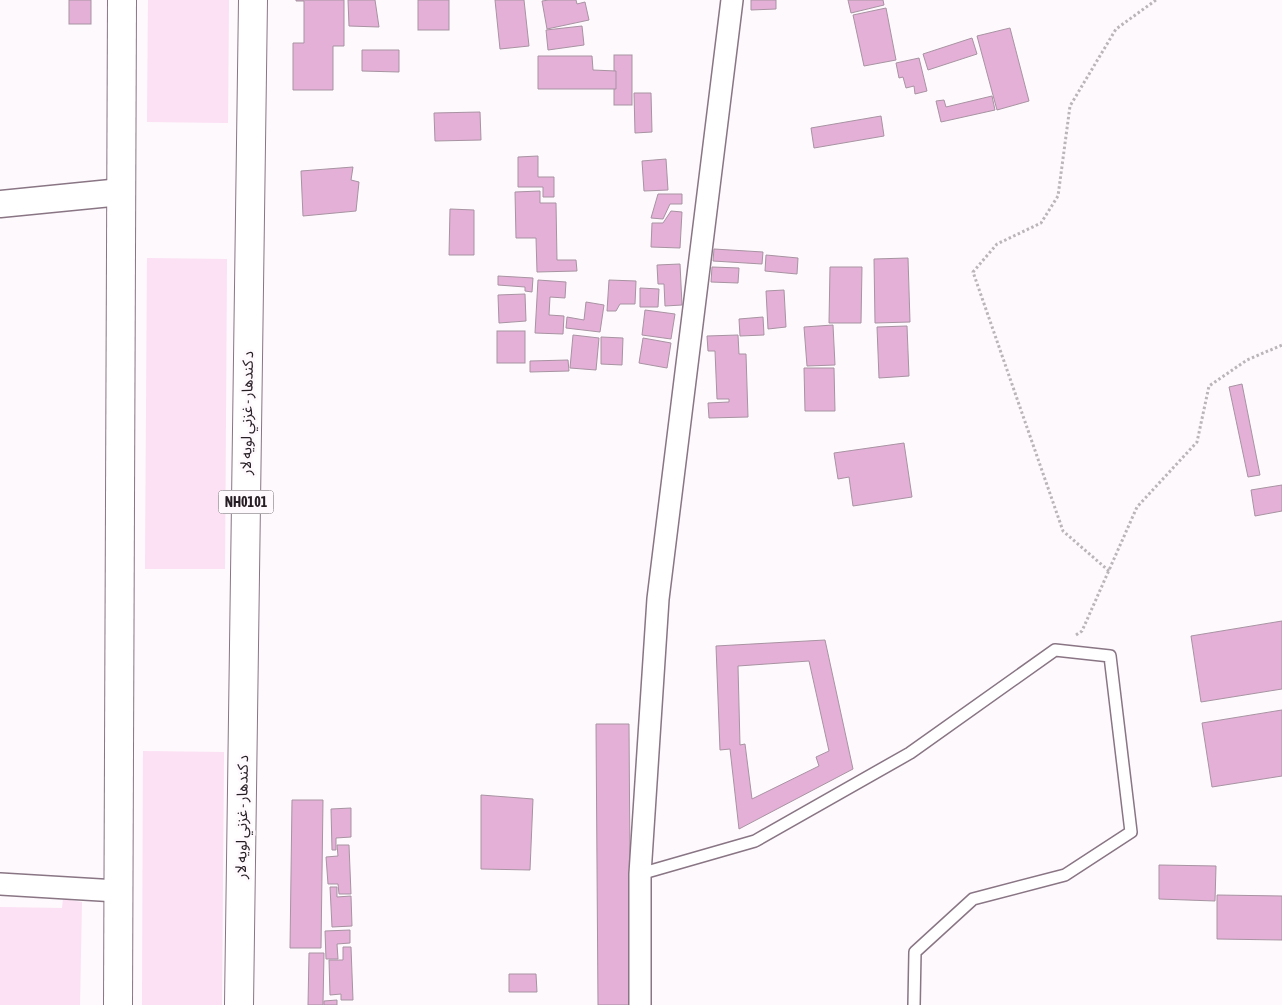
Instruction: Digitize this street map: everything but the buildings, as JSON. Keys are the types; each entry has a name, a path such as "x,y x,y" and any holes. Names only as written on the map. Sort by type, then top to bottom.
{"highway":[{"path":"118,1005 122,0"},
{"name":"د کندهار - غزني لويه لار","path":"239,1005 253,0"}],"street":[{"path":"640,1005 640,874 658,599 732,0"},
{"path":"0,204 121,192"},
{"path":"0,884 117,891"}],"lane":[{"path":"640,874 755,841 910,753 1055,650 1110,656 1131,832 1065,875 973,899 915,952 914,1005"}],"path":[{"path":"1109,570 1063,531 973,272 997,244 1041,223 1058,196 1070,106 1116,30 1156,0"},
{"path":"1055,650 1082,631 1137,507 1197,442 1209,386 1247,360 1282,345"}],"shaded area":[{"path":"148,0 229,0 228,123 147,122"},
{"path":"147,258 227,259 225,569 145,569"},
{"path":"143,751 224,752 222,1005 142,1005"},
{"path":"63,899 82,902 80,1005 0,1005 0,907 62,908"}]}
